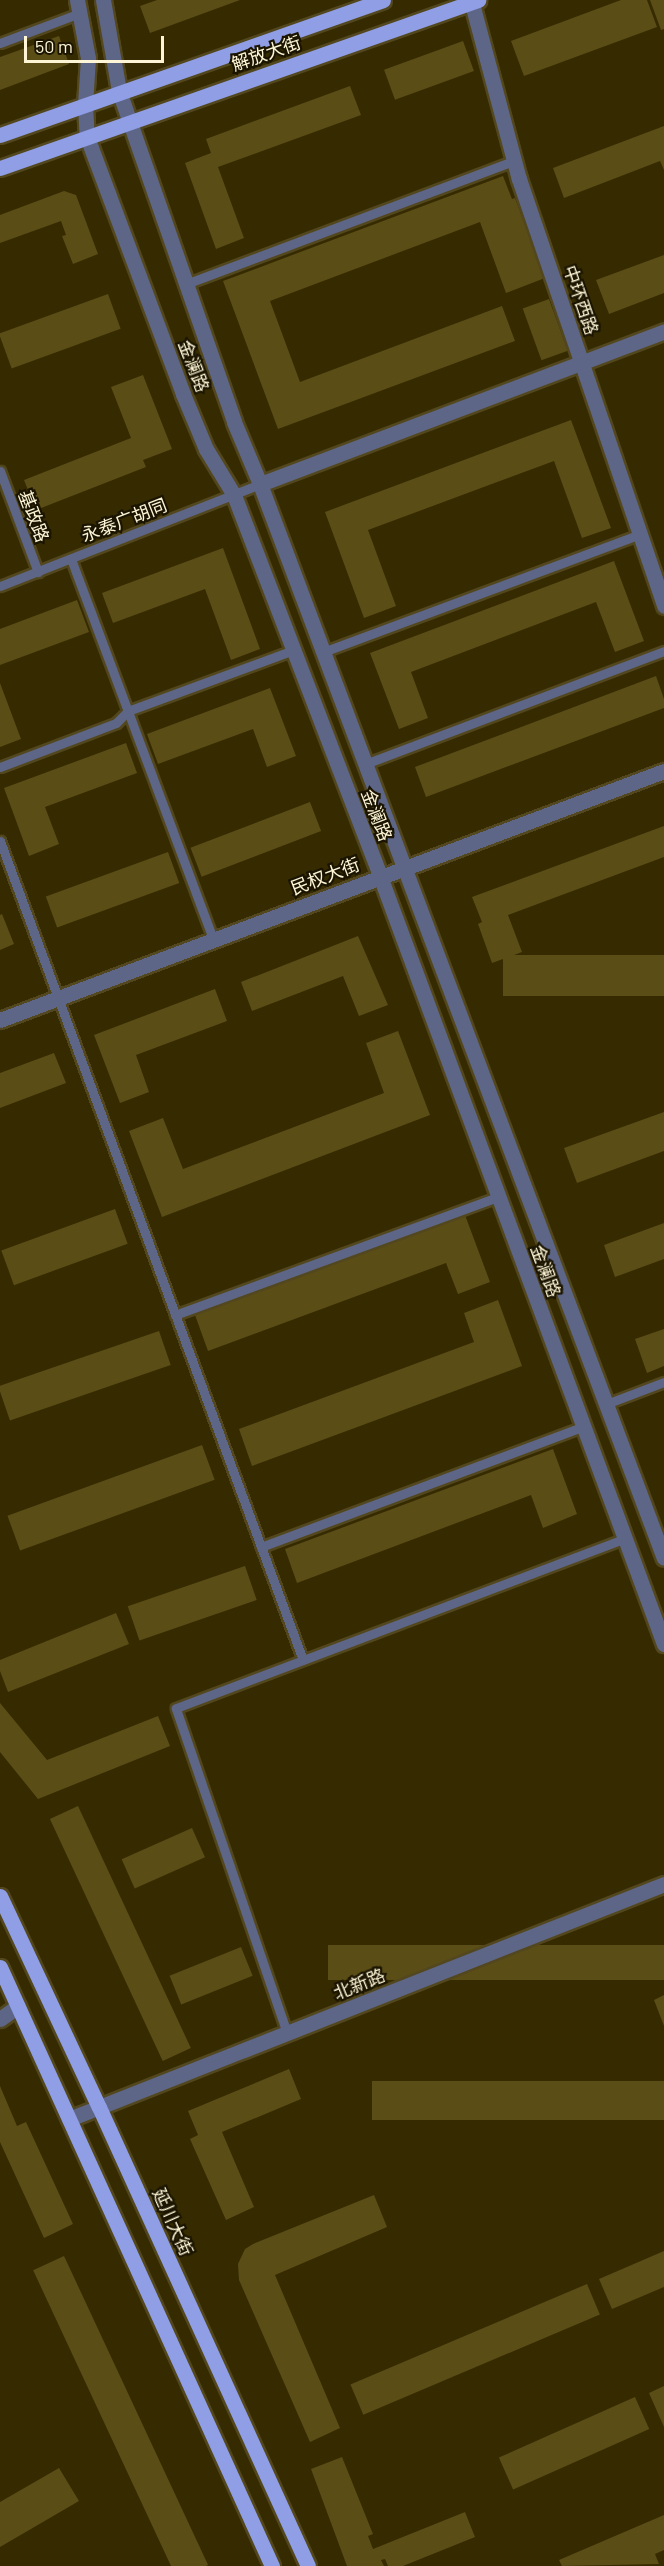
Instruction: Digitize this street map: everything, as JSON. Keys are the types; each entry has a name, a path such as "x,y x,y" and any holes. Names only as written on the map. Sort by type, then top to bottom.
{"main road":[{"name":"解放大街","path":"0,135 119,91 383,0"},
{"name":"解放大街","path":"0,168 474,1"},
{"name":"延川大街","path":"0,1896 99,2107 308,2566"},
{"path":"0,1967 272,2566"}],"street":[{"name":"金澜路","path":"103,0 119,91 234,422 324,652 664,1555"},
{"name":"中环西路","path":"474,1 514,161 664,606"},
{"name":"金澜路","path":"78,6 88,58 85,104 87,137 183,394 206,450 234,495 294,651 380,876 664,1644"},
{"path":"260,484 582,364 664,331"},
{"name":"民权大街","path":"0,1020 664,771"},
{"name":"北新路","path":"69,2119 664,1884"},
{"path":"0,2019 18,2006"}],"lane":[{"path":"0,43 78,6"},
{"path":"186,284 514,161"},
{"name":"基政路","path":"0,471 38,572"},
{"name":"永泰广胡同","path":"0,586 260,484"},
{"path":"324,652 640,534"},
{"path":"71,559 213,939"},
{"path":"0,767 116,723 128,711 294,651"},
{"path":"365,764 664,651"},
{"path":"0,841 303,1660"},
{"path":"175,1315 498,1197"},
{"path":"606,1404 664,1382"},
{"path":"261,1547 582,1427"},
{"path":"287,2033 176,1708 624,1539"}],"building":[{"path":"157,0 240,0 150,33 140,6"},
{"path":"621,0 647,0 657,27 524,76 511,41"},
{"path":"650,0 664,0 664,29 661,30"},
{"path":"59,36 69,64 0,90 0,57"},
{"path":"463,41 474,71 395,100 384,70"},
{"path":"350,86 361,115 218,167 244,238 216,249 185,163 211,153 206,139"},
{"path":"664,126 664,170 660,161 564,198 553,168"},
{"path":"503,176 512,199 515,198 545,278 506,293 480,222 270,301 300,382 502,306 515,341 278,429 223,281"},
{"path":"64,191 76,195 98,254 73,264 62,236 66,235 61,221 0,243 0,215"},
{"path":"664,255 664,293 609,314 596,280"},
{"path":"108,294 121,329 12,368 0,333"},
{"path":"549,299 568,351 541,360 523,309"},
{"path":"143,375 172,449 143,460 146,467 36,510 24,480 131,438 111,387"},
{"path":"571,420 611,528 582,538 554,461 368,530 396,606 364,618 325,512"},
{"path":"223,548 260,649 231,660 205,589 113,623 102,593"},
{"path":"614,561 644,641 615,652 596,602 411,672 428,718 399,729 370,653"},
{"path":"77,600 89,632 0,665 0,629"},
{"path":"656,676 664,699 664,708 426,797 415,767"},
{"path":"0,683 21,739 0,747"},
{"path":"270,688 296,756 267,767 253,729 158,764 147,734"},
{"path":"126,743 137,773 45,807 59,844 29,856 4,788"},
{"path":"310,802 321,831 202,877 191,848"},
{"path":"664,826 664,857 508,915 522,952 492,963 478,924 482,922 472,897"},
{"path":"168,852 179,883 57,927 46,896"},
{"path":"2,914 14,944 0,950 0,915"},
{"path":"358,936 388,1005 359,1016 343,976 252,1011 241,982"},
{"path":"503,955 664,955 664,996 503,996"},
{"path":"215,989 227,1021 136,1055 149,1092 120,1103 94,1035"},
{"path":"398,1031 430,1115 162,1217 129,1131 163,1118 183,1169 384,1093 366,1043"},
{"path":"54,1053 66,1083 0,1108 0,1073"},
{"path":"664,1112 664,1151 577,1183 564,1148"},
{"path":"115,1209 128,1244 14,1285 1,1250"},
{"path":"465,1215 490,1282 458,1294 446,1263 208,1351 195,1315"},
{"path":"664,1223 664,1259 615,1277 604,1245"},
{"path":"498,1300 522,1366 252,1466 239,1429 474,1342 464,1313"},
{"path":"664,1329 664,1366 647,1373 635,1339"},
{"path":"159,1331 171,1365 10,1420 0,1386"},
{"path":"202,1445 215,1480 20,1551 7,1516"},
{"path":"553,1449 577,1514 543,1528 531,1495 297,1583 285,1549"},
{"path":"245,1566 257,1600 139,1640 128,1606"},
{"path":"116,1613 129,1644 8,1692 0,1671 0,1660"},
{"path":"0,1703 47,1760 158,1716 170,1746 38,1799 0,1752"},
{"path":"78,1806 191,2048 163,2061 50,1819"},
{"path":"192,1828 205,1857 135,1889 122,1859"},
{"path":"328,1945 664,1945 664,1980 328,1980"},
{"path":"241,1947 253,1976 181,2005 170,1976"},
{"path":"664,1995 664,2026 654,2000"},
{"path":"289,2069 301,2099 222,2132 254,2207 226,2220 190,2139 198,2135 188,2111"},
{"path":"372,2081 664,2081 664,2120 372,2120"},
{"path":"0,2086 17,2126 26,2122 73,2224 44,2238 0,2142"},
{"path":"374,2195 387,2227 275,2275 340,2428 310,2442 239,2280 238,2264 245,2249 253,2244"},
{"path":"664,2251 664,2287 612,2309 599,2279"},
{"path":"64,2256 208,2565 171,2566 33,2270"},
{"path":"587,2284 600,2314 363,2415 350,2384"},
{"path":"664,2386 664,2427 649,2393"},
{"path":"635,2397 649,2429 513,2490 499,2458"},
{"path":"342,2457 373,2534 368,2536 373,2549 465,2512 475,2537 403,2566 388,2566 385,2559 381,2560 384,2566 347,2566 311,2469"},
{"path":"59,2468 79,2501 0,2547 0,2502"},
{"path":"664,2515 664,2550 655,2554 659,2564 562,2566 559,2560"}]}
